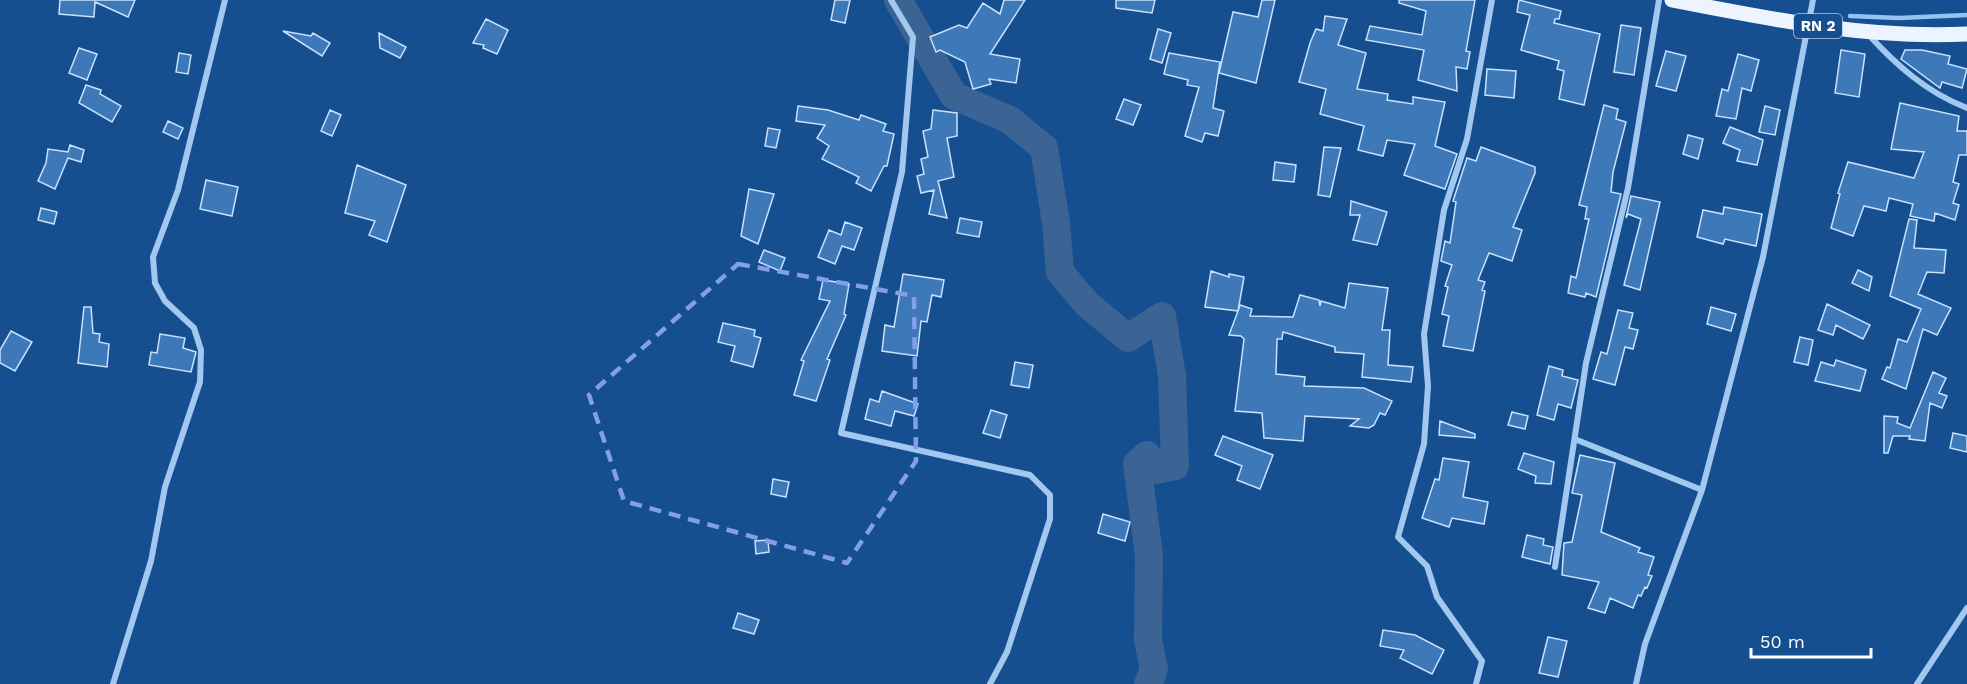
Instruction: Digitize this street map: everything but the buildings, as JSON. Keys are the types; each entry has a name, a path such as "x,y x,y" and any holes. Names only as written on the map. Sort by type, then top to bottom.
{"main road":[{"name":"RN 2","path":"1672,0 1807,26 1921,36 1967,34"}],"street":[{"path":"113,684 152,561 165,487 200,382 201,350 194,328 165,301 155,283 153,256 178,190 225,0"},
{"path":"891,0 913,37 902,172 841,433 1029,475 1050,495 1050,519 1007,652 990,684"},
{"path":"1476,684 1482,661 1437,597 1427,566 1398,537 1424,444 1428,386 1424,334 1444,210 1467,139 1492,0"},
{"path":"1555,567 1587,363 1628,188 1659,0"},
{"path":"1636,684 1645,644 1702,490 1763,257 1795,101 1807,26 1814,0"},
{"path":"1864,31 1912,77 1939,97 1967,108"},
{"path":"1576,440 1702,490"},
{"path":"1917,684 1967,608"}],"highlighted area":[{"path":"738,264 914,296 916,461 847,563 624,501 589,395"}],"waterway":[{"path":"898,0 954,96 1010,120 1044,148 1056,223 1060,272 1087,304 1128,338 1162,316 1172,376 1175,466 1156,470 1147,455 1137,464 1149,555 1148,640 1154,669 1148,684"},
{"path":"1850,16 1899,18 1967,15"}]}
